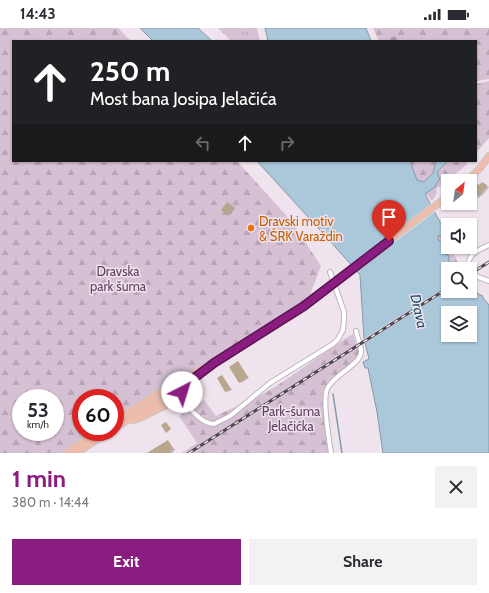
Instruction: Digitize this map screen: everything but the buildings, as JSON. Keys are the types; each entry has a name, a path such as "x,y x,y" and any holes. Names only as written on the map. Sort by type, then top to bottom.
{"main road":[{"path":"474,174 489,156"},
{"path":"126,421 185,385 214,363 298,310 441,201"},
{"path":"124,415 189,375 214,363"},
{"path":"126,421 140,418 176,402 185,403 182,392 185,385"},
{"path":"66,453 84,441"},
{"path":"76,453 95,441"}],"street":[{"path":"468,262 472,255 478,250 489,245"},
{"path":"165,389 174,392 204,421 211,424 218,423 241,408 261,389 330,347 336,342 343,330 344,312 330,272"},
{"path":"477,277 489,281"},
{"path":"331,453 325,394 333,380 361,356 356,331"}],"green space":[{"name":"Dravska park šuma","path":"0,28 118,28 130,40 12,40 12,162 238,162 292,222 321,266 310,295 294,307 233,347 158,389 124,412 124,389 72,389 72,441 79,441 61,453 0,453"},
{"path":"218,28 257,28 260,40 230,40"},
{"path":"373,28 489,28 489,79 477,81 477,40 378,39"},
{"path":"489,81 489,138 477,152 477,84"},
{"path":"410,162 436,162 433,173 424,182 417,180"},
{"path":"447,162 468,162 455,174 441,174 441,185 436,189 437,193 432,201 425,193 435,184 438,172"},
{"path":"438,236 441,237 441,242 438,240"},
{"path":"444,254 454,254 457,262 449,262 447,260 448,255"},
{"name":"Park-šuma Jelačićka","path":"353,334 359,354 357,359 333,377 328,383 323,394 330,453 182,453 197,443 179,416 204,400 216,416 252,400 275,387 330,348"}],"water":[{"path":"140,28 198,28 211,40 152,40"},
{"path":"265,28 366,28 371,40 268,40"},
{"name":"Drava","path":"258,162 410,162 417,180 424,182 433,173 436,162 447,162 438,171 438,176 440,178 435,187 425,194 441,224 441,237 438,236 438,240 441,242 441,254 448,255 448,260 450,262 441,262 441,298 477,298 477,292 483,296 489,305 489,453 383,453 377,412 368,368 365,368 363,362 369,359 364,339 360,275"}],"pier":[{"path":"432,203 436,211 355,272 349,266"},
{"path":"441,290 441,294 363,344 362,340"}],"waterway":[{"path":"333,394 342,453"}],"railway":[{"path":"477,270 489,262"},
{"path":"189,453 441,292"}],"place":[{"name":"Dravski motiv & ŠRK Varaždin","path":"251,228"}],"route":[{"path":"182,392 185,385 214,363 304,306 389,241"}]}
